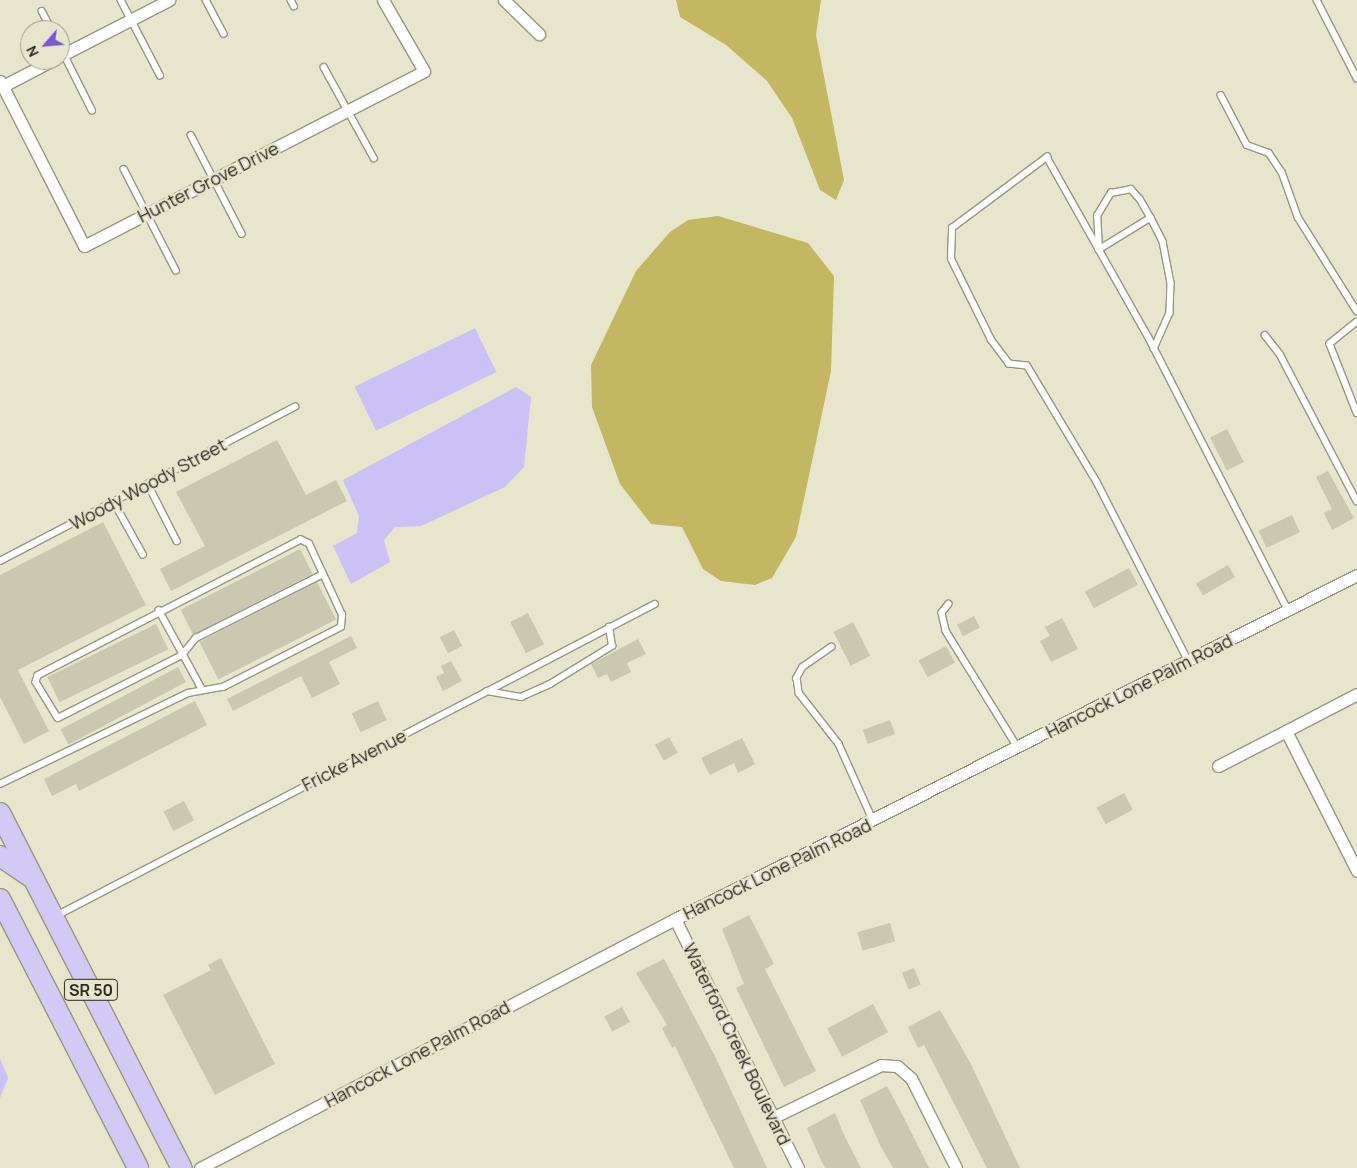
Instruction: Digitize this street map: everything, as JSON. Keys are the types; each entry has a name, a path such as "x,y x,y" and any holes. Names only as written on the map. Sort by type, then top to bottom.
{"highway":[{"name":"SR 50","path":"0,812 182,1168"},
{"path":"0,856 35,880"},
{"name":"SR 50","path":"0,899 138,1168"}],"street":[{"path":"70,48 169,0"},
{"name":"Hunter Grove Drive","path":"1,83 84,246 424,71 383,0"},
{"path":"504,0 539,34"},
{"path":"1,83 30,70"},
{"name":"Hancock Lone Palm Road","path":"200,1168 675,919 874,822 1357,575"},
{"path":"1218,766 1357,694"},
{"path":"1286,731 1357,871"},
{"name":"Waterford Creek Boulevard","path":"675,919 798,1168"},
{"path":"772,1118 881,1065 897,1066 911,1078 956,1168"}],"lane":[{"path":"121,0 160,75"},
{"path":"206,0 224,34"},
{"path":"291,0 294,6"},
{"path":"1317,0 1357,78"},
{"path":"42,11 47,20"},
{"path":"324,66 346,111 374,158"},
{"path":"70,69 92,110"},
{"path":"1221,95 1246,145 1270,153 1282,172 1298,216 1357,311"},
{"path":"191,135 242,234"},
{"path":"1188,661 1105,498 1026,366 1009,364 966,297 951,259 952,228 1047,157 1154,349 1288,610"},
{"path":"124,169 176,270"},
{"path":"1099,250 1097,216 1111,193 1131,189 1152,218 1163,242 1171,283 1167,326 1154,349"},
{"path":"1099,250 1152,218"},
{"path":"1357,322 1330,344 1357,413"},
{"path":"1264,335 1280,354 1357,501"},
{"name":"Woody Woody Street","path":"0,561 296,407"},
{"path":"148,484 177,541"},
{"path":"114,502 143,554"},
{"path":"0,784 202,689 223,687 341,627 342,615 323,574 309,544 301,540 159,610 38,676 36,682 54,717 182,655 196,638 323,574"},
{"name":"Fricke Avenue","path":"54,917 655,604"},
{"path":"949,604 942,613 946,631 1018,748"},
{"path":"159,610 202,689"},
{"path":"487,691 521,697 550,684 612,646 609,627"},
{"path":"832,647 803,667 797,678 800,694 839,744 874,822"}],"shaded area":[{"path":"676,0 821,0 816,35 844,180 836,200 820,190 792,118 767,81 726,45 680,17"},
{"path":"718,216 808,243 834,276 831,371 796,537 772,578 755,585 721,581 703,569 682,527 651,524 620,484 592,407 591,365 636,271 670,232 688,220"},
{"path":"475,328 496,372 376,431 355,387"},
{"path":"516,387 531,397 524,467 505,487 421,526 395,527 384,540 390,562 351,584 333,546 357,533 359,516 343,480"},
{"path":"0,1058 8,1078 0,1098"}],"building":[{"path":"1227,429 1244,462 1227,471 1210,438"},
{"path":"277,440 306,495 336,480 347,501 171,591 160,569 205,546 176,492"},
{"path":"1328,471 1354,518 1332,530 1324,513 1332,509 1316,477"},
{"path":"1292,515 1300,532 1266,548 1258,531"},
{"path":"103,522 146,605 18,670 49,731 24,744 0,697 0,575"},
{"path":"300,549 313,574 193,635 181,610"},
{"path":"1228,565 1235,577 1203,596 1196,584"},
{"path":"1129,568 1138,585 1094,608 1085,591"},
{"path":"317,582 336,619 218,679 199,642"},
{"path":"528,613 544,644 526,653 510,622"},
{"path":"974,616 980,628 963,636 957,625"},
{"path":"1062,618 1078,649 1051,662 1040,641 1050,636 1045,627"},
{"path":"853,622 870,656 851,666 833,632"},
{"path":"156,624 168,649 60,702 47,677"},
{"path":"454,630 462,646 448,653 440,637"},
{"path":"351,636 357,648 329,662 340,684 312,698 301,676 233,711 227,699"},
{"path":"638,639 646,654 627,663 631,672 611,682 607,674 598,678 591,664"},
{"path":"946,646 955,663 928,677 919,661"},
{"path":"451,661 462,681 443,691 436,677 444,673 441,666"},
{"path":"178,667 186,682 69,744 61,729"},
{"path":"195,701 207,725 79,791 76,784 52,796 44,779"},
{"path":"378,701 387,720 361,732 352,713"},
{"path":"890,720 895,734 868,744 863,730"},
{"path":"669,737 678,753 664,761 655,745"},
{"path":"742,738 755,764 738,773 734,763 710,775 701,758"},
{"path":"1124,793 1133,810 1106,824 1097,808"},
{"path":"184,801 194,821 173,831 164,811"},
{"path":"749,915 774,964 765,969 816,1071 784,1087 736,988 744,984 722,929"},
{"path":"890,923 895,941 863,951 857,932"},
{"path":"221,958 275,1064 215,1095 163,995 211,970 208,965"},
{"path":"664,959 716,1058 767,1168 734,1168 675,1046 672,1048 662,1028 667,1025 636,973"},
{"path":"914,968 921,985 909,990 902,973"},
{"path":"873,1004 888,1032 842,1057 827,1028"},
{"path":"622,1007 630,1022 612,1031 604,1016"},
{"path":"940,1010 971,1064 1020,1168 987,1168 924,1045 918,1048 908,1027"},
{"path":"887,1086 929,1168 893,1168 881,1147 860,1100"},
{"path":"835,1113 861,1168 825,1168 818,1154 807,1128"}]}
